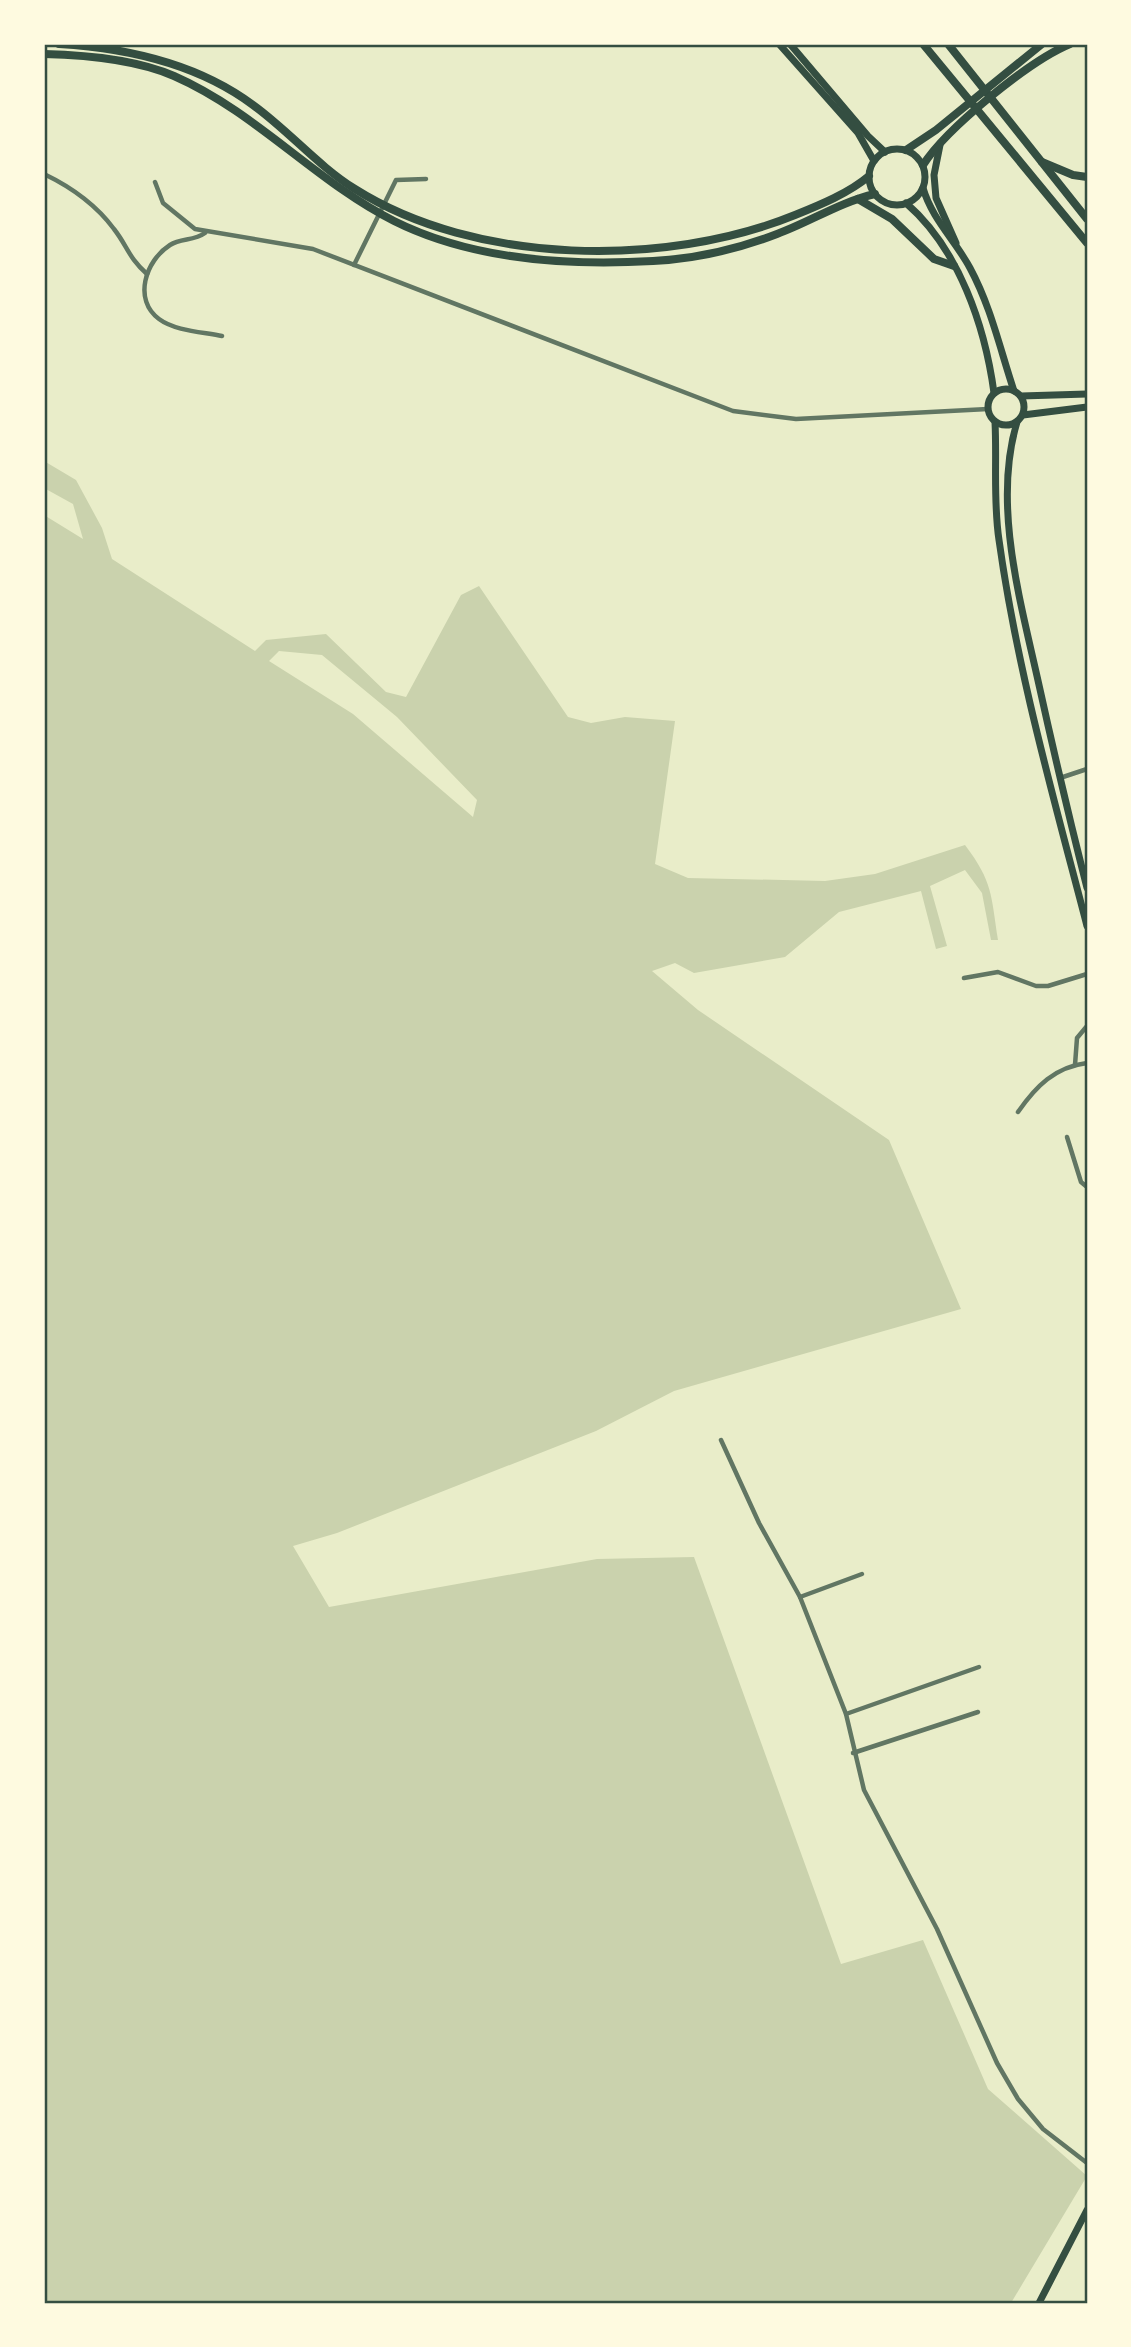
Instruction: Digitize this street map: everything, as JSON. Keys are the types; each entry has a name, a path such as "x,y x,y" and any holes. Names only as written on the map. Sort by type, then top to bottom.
{"highway":[{"path":"59,44 140,55 190,70 225,86 254,105 354,189 408,216 467,236 531,246 600,250 681,247 733,237 780,221 841,194 869,176"},
{"path":"923,44 1087,243"},
{"path":"948,44 1087,219"},
{"path":"906,150 936,130 1042,44"},
{"path":"923,165 948,135 1014,80 1070,44"},
{"path":"44,54 127,63 172,75 234,108 322,177 375,211 432,238 478,250 527,257 595,261 677,259 768,237 875,194"},
{"path":"1040,161 1073,175 1087,177"},
{"path":"858,199 892,219 934,259 954,266"}],"main road":[{"path":"779,44 858,133 874,161"},
{"path":"790,44 868,136 886,152"},
{"path":"940,143 934,175 936,198 953,230 957,247"},
{"path":"923,188 906,204 889,204 875,194 869,176 874,161 886,152 906,150 915,155 923,165 923,188 932,211 957,247 986,302 1014,391"},
{"path":"906,204 929,226 954,266 982,332 994,393 988,409 995,422 997,521 1006,582 1040,738 1087,926"},
{"path":"994,393 1006,389 1021,396 1087,394"},
{"path":"995,422 1008,426 1017,422 1023,415 1021,396"},
{"path":"1023,415 1087,407"},
{"path":"1017,422 1009,459 1012,543 1025,622 1087,888"},
{"path":"1039,2303 1087,2210"}],"street":[{"path":"44,174 77,194 107,220 127,255 147,274"},
{"path":"354,265 389,189 401,178 426,179"},
{"path":"155,182 163,203 187,225 206,232 295,244 733,411 796,419 988,409"},
{"path":"206,232 197,239 171,244 147,274 144,292 151,311 159,319 170,325 222,336"},
{"path":"1060,778 1087,769"},
{"path":"964,978 998,972 1036,986 1048,986 1087,974"},
{"path":"1075,1065 1077,1038 1087,1026"},
{"path":"1018,1112 1040,1083 1075,1065 1087,1063"},
{"path":"1067,1138 1081,1182 1087,1187"},
{"path":"721,1440 759,1523 800,1597 846,1714 853,1753 864,1790 937,1929 997,2063 1018,2099 1043,2129 1087,2163"},
{"path":"800,1597 862,1574"},
{"path":"846,1714 979,1667"},
{"path":"853,1753 978,1712"}],"green space":[{"path":"44,461 76,480 102,528 112,559 255,651 266,640 326,634 386,692 406,697 461,595 479,586 568,717 591,723 625,717 675,721 655,864 688,878 825,881 875,874 965,845 981,869 989,889 998,940 991,940 982,893 965,870 930,886 947,946 936,949 921,891 839,912 785,957 694,973 675,963 652,971 698,1010 889,1140 961,1309 674,1391 596,1431 337,1533 293,1546 329,1607 597,1559 694,1557 841,1964 923,1940 988,2089 1087,2176 1011,2303 44,2303 44,515 83,539 73,504 44,488","holes":["279,651 322,655 397,717 477,800 473,817 353,714 269,661"]}]}
